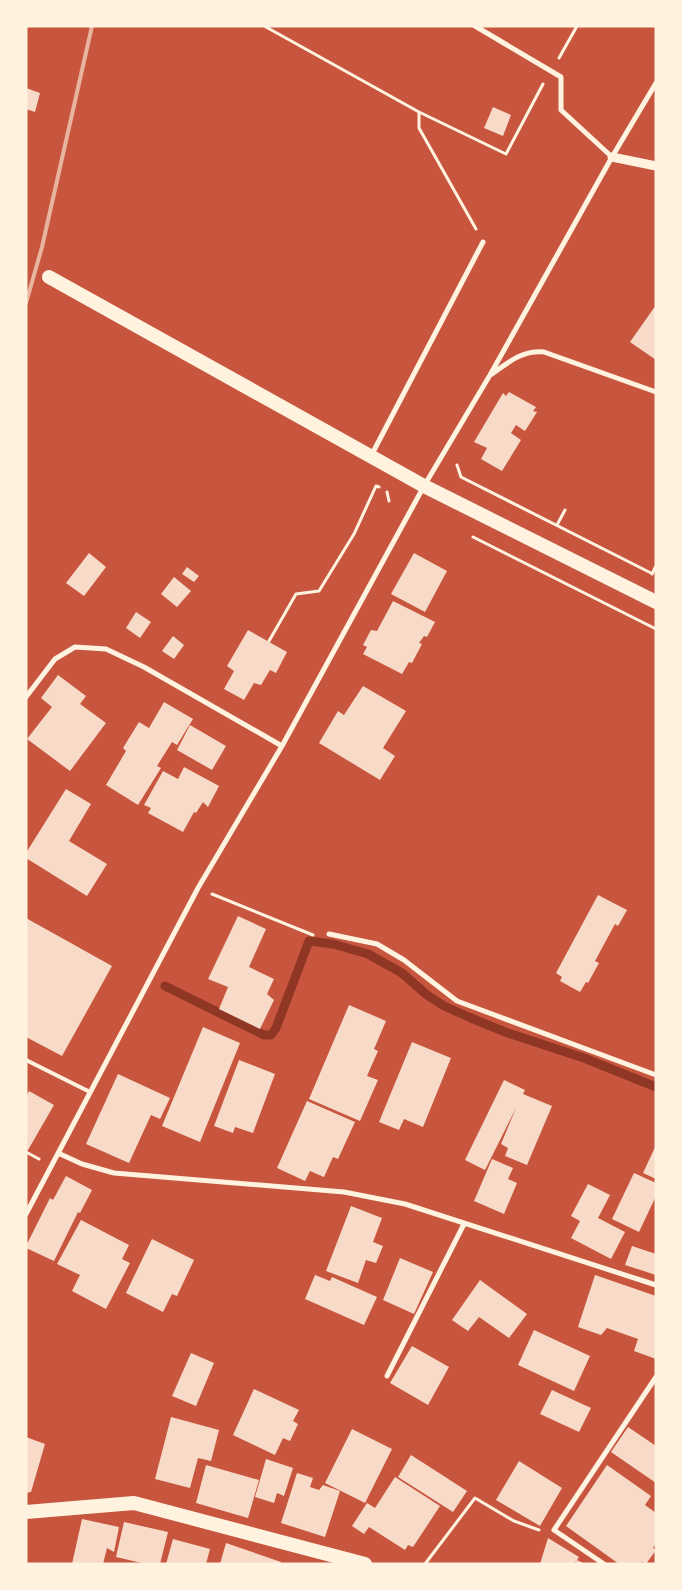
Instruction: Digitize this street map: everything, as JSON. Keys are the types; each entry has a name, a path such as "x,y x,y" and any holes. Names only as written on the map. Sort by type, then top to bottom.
{"highway":[{"path":"49,277 424,486 656,602"},
{"path":"26,1512 134,1503 365,1564"}],"street":[{"path":"475,26 561,77 561,110 612,157 656,166"},
{"path":"26,1214 198,888 282,746 424,486 490,375 612,157 656,83"},
{"path":"371,457 483,242"},
{"path":"490,375 518,356 535,351 544,352 656,392"},
{"path":"26,697 55,659 61,655 75,647 106,649 144,667 282,746"},
{"path":"329,934 377,944 404,960 456,1001 656,1075"},
{"path":"58,1153 82,1164 114,1173 344,1192 405,1204 656,1285"},
{"path":"387,1376 464,1224"},
{"path":"604,1564 554,1530 656,1377"}],"lane":[{"path":"26,1060 90,1092"}],"path":[{"path":"563,50 576,26"},
{"path":"266,27 418,112 506,154 528,109 550,71"},
{"path":"418,112 419,128 483,242"},
{"path":"457,466 461,477 654,575 656,566"},
{"path":"269,641 296,594 318,591 354,534 376,486 388,492 389,501"},
{"path":"557,526 565,510"},
{"path":"466,533 656,629"},
{"path":"198,888 313,935 329,934"},
{"path":"425,1564 475,1498 514,1521 541,1531 554,1530"}],"building":[{"path":"26,88 40,93 35,112 26,109"},
{"path":"493,107 511,115 503,136 484,128"},
{"path":"656,305 656,360 630,342"},
{"path":"509,392 536,407 533,411 537,412 525,431 516,425 511,433 521,440 502,471 481,459 487,448 474,442 503,393 506,396"},
{"path":"89,553 106,567 84,596 66,583"},
{"path":"414,553 447,571 425,612 391,594"},
{"path":"187,567 199,576 194,582 182,574"},
{"path":"174,577 191,591 177,607 161,594"},
{"path":"393,601 435,622 427,637 424,636 419,643 422,644 412,663 409,662 402,674 363,654 367,647 363,645 371,630 377,631"},
{"path":"136,612 151,622 140,638 126,628"},
{"path":"248,630 287,652 276,673 270,670 261,685 254,683 244,700 224,689 234,671 227,666"},
{"path":"173,636 184,645 174,659 162,651"},
{"path":"58,675 86,696 80,704 106,723 70,771 27,739 52,707 41,698"},
{"path":"363,686 406,711 383,748 395,756 380,780 319,743 338,711 344,715"},
{"path":"164,702 193,719 177,745 172,742 157,766 161,768 138,805 106,785 126,751 123,748 139,722 149,728"},
{"path":"190,725 226,746 212,770 177,750"},
{"path":"184,767 219,786 208,807 203,802 196,813 194,812 183,832 148,813 151,808 144,805 163,771 178,779"},
{"path":"66,789 91,804 69,841 107,864 87,896 26,858 26,853"},
{"path":"598,895 627,910 618,926 615,924 595,961 599,963 588,983 586,982 580,992 560,981 562,977 556,973"},
{"path":"238,916 266,929 249,967 274,979 267,994 274,1000 260,1029 219,1009 228,987 208,979"},
{"path":"26,918 112,966 62,1056 26,1037"},
{"path":"349,1005 386,1021 374,1049 378,1051 367,1076 378,1080 360,1121 309,1099"},
{"path":"203,1027 240,1043 200,1142 162,1126"},
{"path":"412,1042 451,1058 423,1127 404,1119 399,1130 379,1122"},
{"path":"239,1060 275,1074 253,1133 235,1127 233,1133 214,1126"},
{"path":"118,1074 170,1098 160,1119 151,1115 129,1163 86,1144"},
{"path":"504,1080 525,1090 523,1094 552,1106 527,1165 505,1156 508,1148 501,1144 516,1108 485,1170 465,1160"},
{"path":"29,1091 54,1105 28,1150 26,1149 26,1097"},
{"path":"307,1101 355,1122 338,1159 333,1157 324,1177 310,1171 305,1181 277,1168"},
{"path":"656,1145 656,1179 643,1173"},
{"path":"492,1159 513,1168 508,1179 517,1183 504,1214 474,1201"},
{"path":"634,1173 656,1183 656,1196 639,1232 612,1219"},
{"path":"66,1176 92,1190 80,1213 78,1212 54,1261 26,1248 26,1246 50,1198 53,1200"},
{"path":"588,1184 610,1195 598,1218 625,1232 611,1259 571,1238 580,1221 571,1216"},
{"path":"351,1206 382,1218 373,1242 383,1246 376,1263 366,1260 358,1283 326,1271"},
{"path":"81,1220 129,1245 122,1259 130,1263 106,1309 72,1291 80,1275 57,1264"},
{"path":"152,1239 194,1260 177,1296 172,1294 163,1312 126,1293"},
{"path":"632,1246 656,1254 656,1275 625,1265"},
{"path":"400,1258 433,1272 414,1314 383,1300"},
{"path":"315,1275 330,1281 332,1277 377,1297 364,1325 305,1299"},
{"path":"595,1275 656,1296 656,1359 634,1351 638,1339 607,1328 601,1335 578,1327"},
{"path":"480,1280 527,1314 509,1338 479,1317 468,1331 452,1320"},
{"path":"534,1330 590,1356 574,1391 518,1365"},
{"path":"412,1346 449,1367 428,1405 390,1383"},
{"path":"191,1353 214,1363 196,1406 172,1396"},
{"path":"254,1389 299,1410 293,1421 298,1424 290,1441 283,1438 275,1455 233,1435"},
{"path":"552,1390 591,1408 579,1432 540,1414"},
{"path":"171,1417 219,1430 211,1461 198,1458 190,1488 155,1479"},
{"path":"628,1427 656,1446 656,1483 611,1452"},
{"path":"352,1429 392,1449 365,1503 325,1483"},
{"path":"26,1437 45,1444 31,1492 26,1493"},
{"path":"411,1455 467,1491 453,1512 398,1477"},
{"path":"266,1459 293,1468 284,1496 277,1493 274,1503 255,1497"},
{"path":"519,1461 562,1488 540,1526 496,1500"},
{"path":"206,1465 259,1480 248,1518 196,1503"},
{"path":"607,1465 651,1496 645,1505 656,1513 656,1542 653,1548 656,1550 646,1564 642,1562 640,1564 619,1564 566,1526"},
{"path":"297,1473 313,1478 310,1487 319,1490 323,1485 340,1491 325,1537 281,1523"},
{"path":"395,1477 440,1506 413,1547 408,1545 405,1550 369,1527 364,1534 352,1526 367,1503 375,1508"},
{"path":"82,1519 119,1527 114,1552 107,1548 103,1564 72,1564"},
{"path":"124,1522 168,1532 160,1564 146,1564 116,1557"},
{"path":"548,1538 579,1557 574,1564 540,1564"},
{"path":"173,1539 210,1549 206,1564 166,1564"},
{"path":"226,1543 281,1562 280,1564 220,1564"},
{"path":"577,1560 585,1564 575,1564"}],"waterway":[{"path":"165,986 264,1035 271,1035 276,1028 309,941 333,944 368,954 402,973 427,995 444,1006 471,1018 505,1032 584,1058 656,1087"}],"railway":[{"path":"26,303 42,247 92,26"}]}
